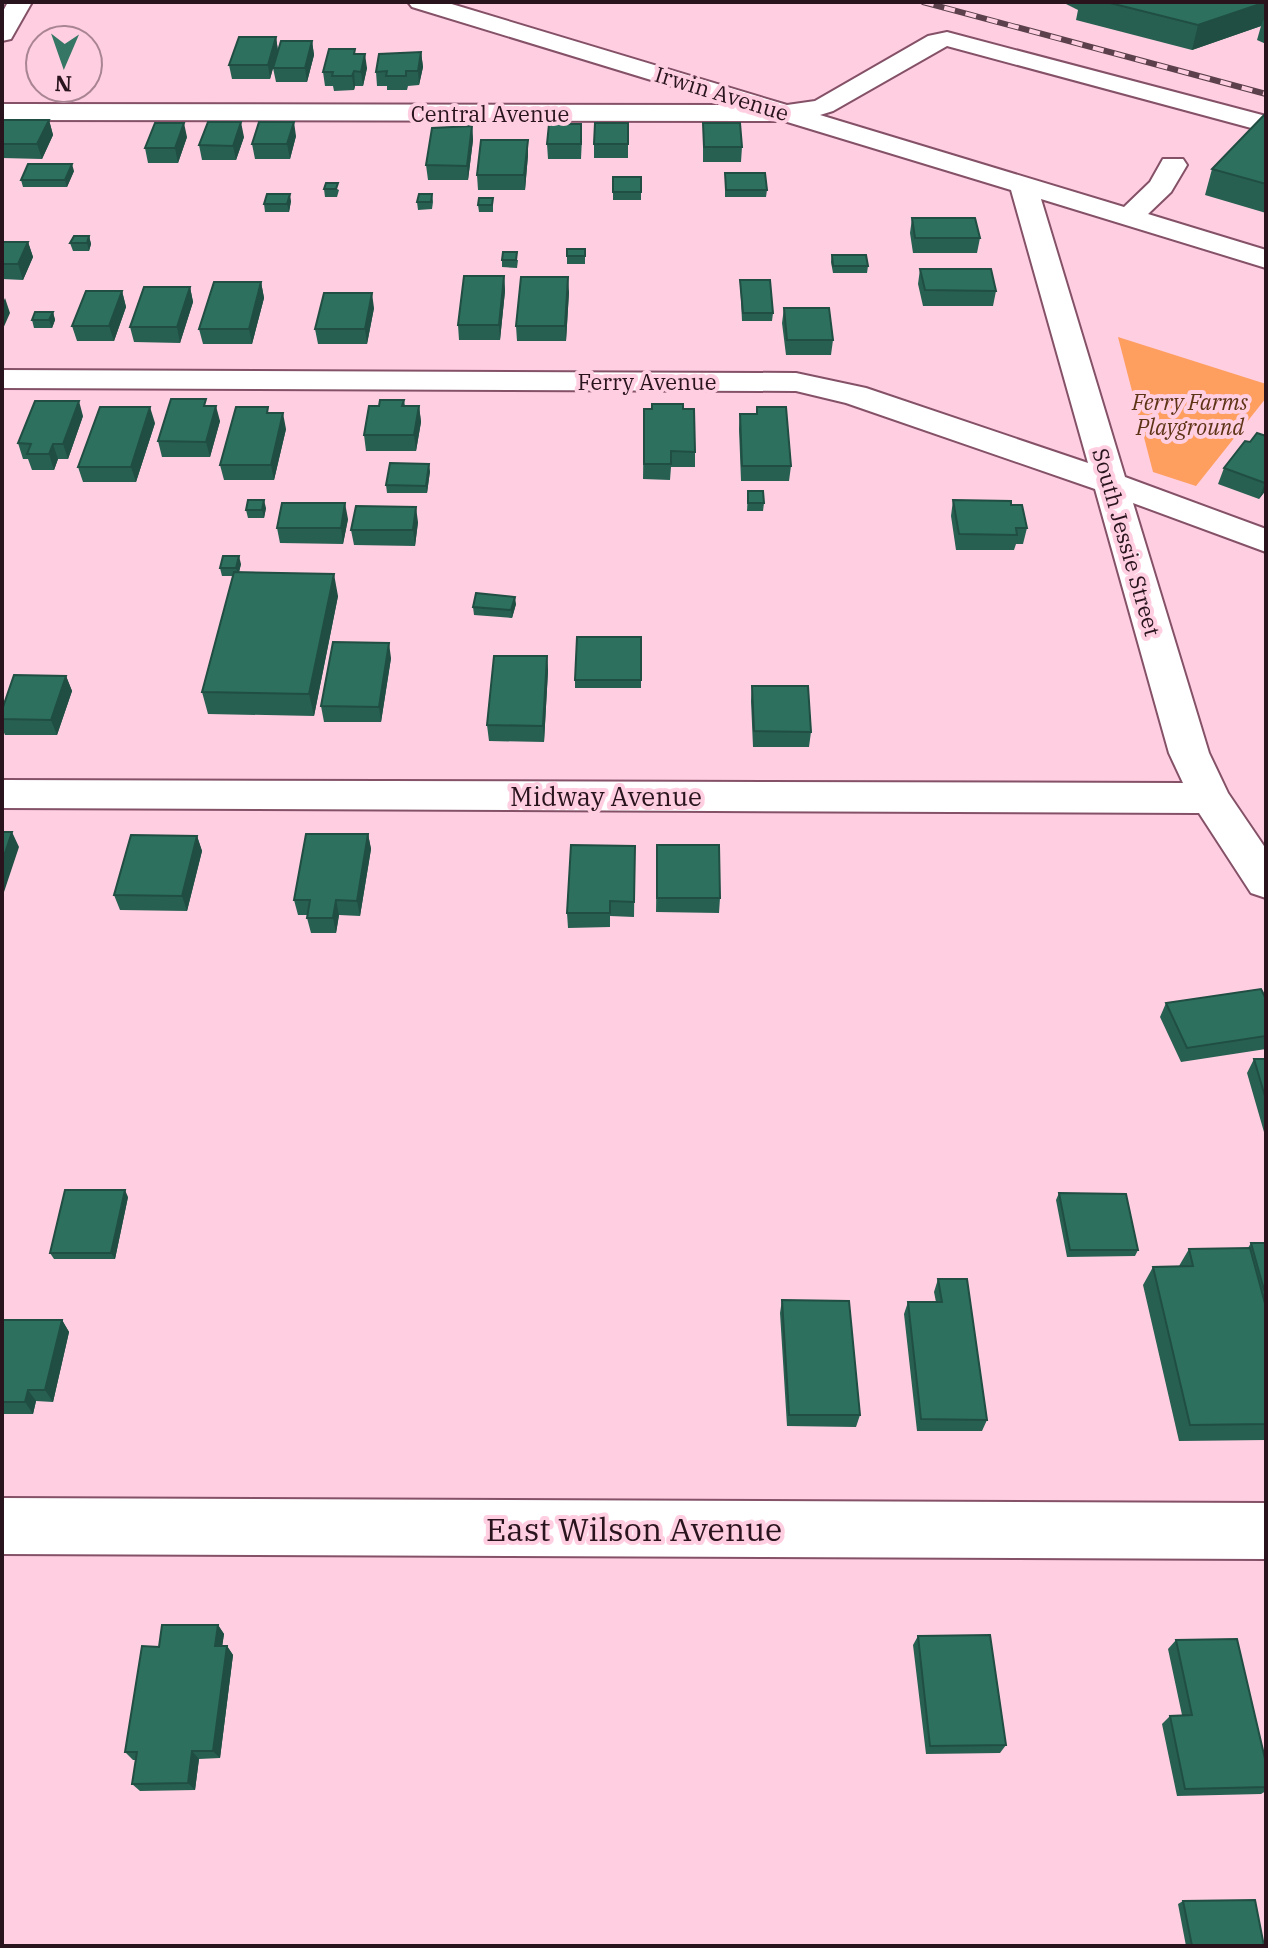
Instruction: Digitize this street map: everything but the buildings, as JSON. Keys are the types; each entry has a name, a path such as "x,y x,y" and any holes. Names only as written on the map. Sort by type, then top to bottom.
{"street":[{"path":"2,34 20,2"},
{"name":"Irwin Avenue","path":"420,2 1266,259"},
{"name":"Central Avenue","path":"2,112 786,113 824,106 937,41 958,40 1266,124"},
{"path":"1129,217 1161,186 1173,165"},
{"name":"South Jessie Street","path":"1023,185 1189,753 1210,798 1266,882"},
{"name":"Ferry Avenue","path":"2,379 796,382 855,395 1266,541"},
{"name":"Midway Avenue","path":"2,794 1210,798"},
{"name":"East Wilson Avenue","path":"2,1526 1266,1531"}],"green space":[{"name":"Ferry Farms Playground","path":"1118,337 1266,384 1266,398 1196,486 1153,472"}],"railway":[{"path":"923,2 1266,94"}]}
